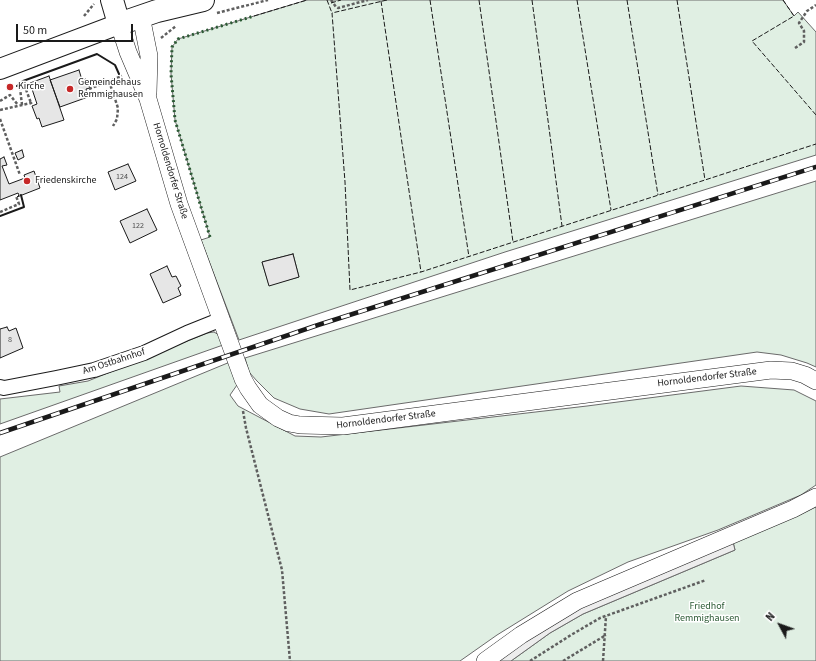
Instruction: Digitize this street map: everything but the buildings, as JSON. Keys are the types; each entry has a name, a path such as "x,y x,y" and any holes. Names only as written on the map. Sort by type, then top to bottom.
{"main road":[{"path":"112,0 118,24"},
{"path":"0,69 118,24 145,9 203,0"}],"street":[{"name":"Hornoldendorfer Straße","path":"145,9 149,56 148,99"},
{"name":"Hornoldendorfer Straße","path":"118,24 148,99 179,204 244,379 253,397 264,408 278,418 289,423 300,425 343,426 771,370 792,371 805,375 816,381"},
{"name":"Am Ostbahnhof","path":"0,386 4,388 94,370 144,353 222,319"},
{"path":"485,661 521,635 577,601 816,498"}],"path":[{"path":"84,16 92,9 95,0"},
{"path":"330,0 338,8 368,0"},
{"path":"795,48 804,42 804,31 799,23 808,11 816,5"},
{"path":"89,89 118,77"},
{"path":"109,81 118,108 117,119 113,126"},
{"path":"0,110 32,104 25,87 20,88 22,105"},
{"path":"0,101 10,95 19,106"},
{"path":"0,119 20,175"},
{"path":"0,212 19,204 16,196"},
{"path":"242,406 246,428 282,570 290,661"},
{"path":"530,661 606,615 706,580"},
{"path":"603,661 606,635 606,615"},
{"path":"563,661 606,635"}],"green space":[{"path":"307,0 783,0 794,16 798,12 816,32 816,155 505,252 239,340 201,240 210,237 175,120 171,74 172,47 178,39","holes":["293,254 299,277 269,285 262,262"]},
{"path":"816,181 816,367 781,355 757,352 329,414 300,409 274,398 249,372 245,358"},
{"path":"214,332 219,335 223,345 0,424 0,399 60,392 59,386 88,381 207,333"},
{"path":"230,362 237,385 230,395 238,406 295,436 321,437 587,406 741,386 794,390 816,401 816,485 801,495 718,530 628,562 568,591 497,635 460,661 0,661 0,457"},
{"name":"Friedhof Remmighausen","path":"816,504 816,661 511,661 550,633 583,614 735,550 733,542"}],"shaded area":[{"path":"733,542 735,550 583,614 550,633 511,661 498,661 532,636 571,611"}],"railway":[{"path":"0,433 318,325 816,167"}],"hedge":[{"path":"210,237 175,120 171,74 172,47 178,39 254,16"}],"fence":[{"path":"254,16 307,0"},
{"path":"327,0 332,13"},
{"path":"331,3 341,0"},
{"path":"387,0 332,13 345,182 350,290 421,272 816,144"},
{"path":"430,0 469,257"},
{"path":"479,0 513,242"},
{"path":"532,0 562,226"},
{"path":"577,0 611,210"},
{"path":"627,0 658,195"},
{"path":"677,0 705,180"},
{"path":"783,0 794,16 752,41 816,115"},
{"path":"381,1 421,272"}],"wall":[{"path":"17,86 23,81 97,54 115,65 119,74"},
{"path":"0,216 24,207 21,195"}],"place":[{"name":"Kirche","path":"10,87"},
{"name":"Gemeindehaus Remmighausen","path":"70,89"},
{"name":"Friedenskirche","path":"27,181"}]}
